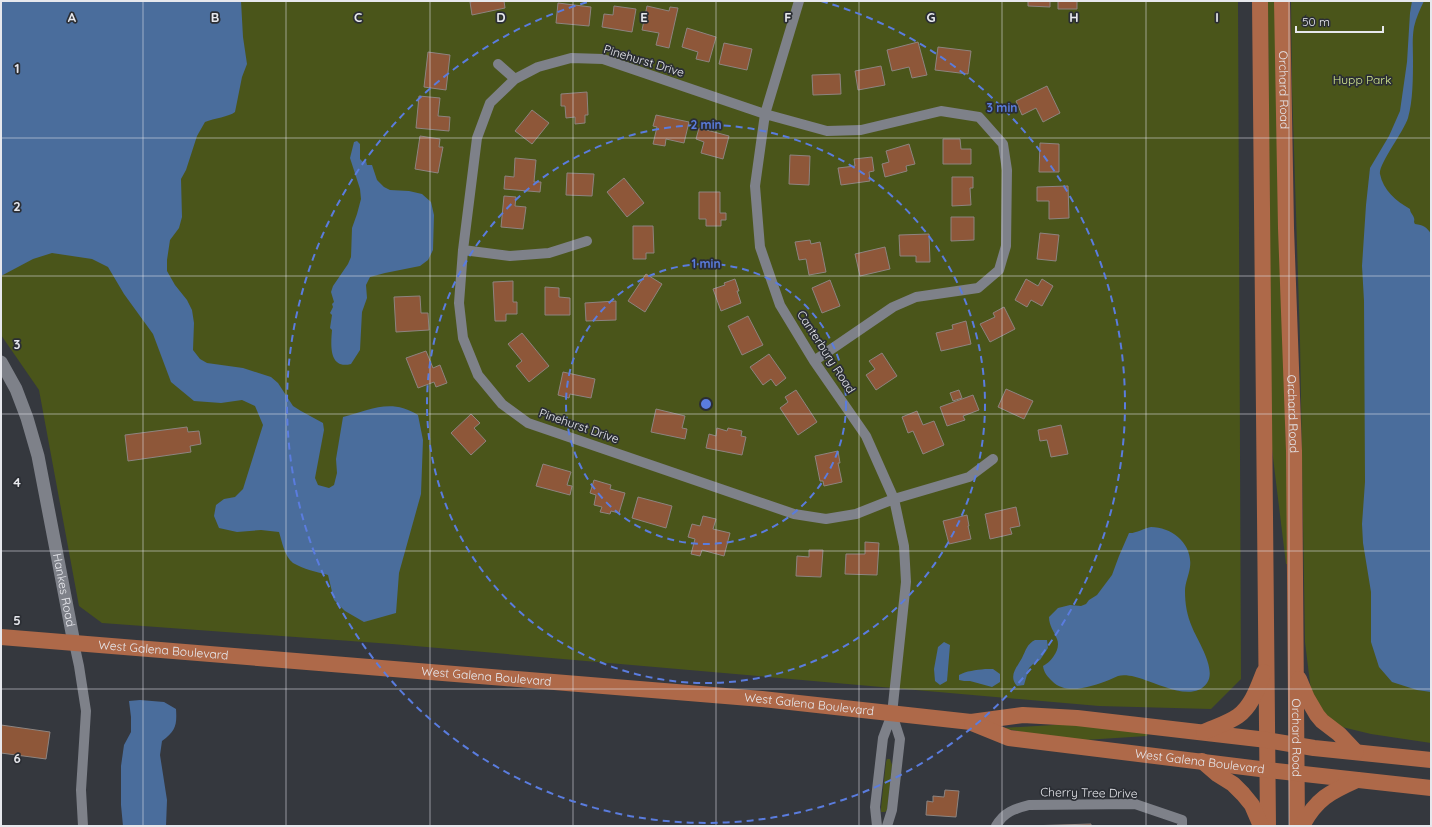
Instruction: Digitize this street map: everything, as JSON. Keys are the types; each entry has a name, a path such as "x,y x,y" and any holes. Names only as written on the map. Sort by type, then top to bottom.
{"main road":[{"name":"Orchard Road","path":"1260,1 1268,826"},
{"name":"Orchard Road","path":"1282,1 1286,228 1294,451 1297,826"},
{"name":"West Galena Boulevard","path":"1,637 762,699 971,722 1023,715 1078,718 1431,760"},
{"path":"1204,732 1239,715 1248,706 1267,665"},
{"path":"1296,672 1307,698 1317,715 1322,721 1339,734 1356,752"},
{"name":"West Galena Boulevard","path":"971,722 1009,738 1268,770 1431,788"},
{"path":"1202,761 1217,774 1234,784 1252,805 1261,826"},
{"path":"1302,826 1309,813 1322,798 1357,780"}],"street":[{"name":"Canterbury Road","path":"799,1 765,114 755,186 760,247 780,305 814,361 866,436 894,498 904,546 906,582 892,714"},
{"name":"Pinehurst Drive","path":"814,361 893,307 916,296 978,288 999,270 1006,246 1007,170 1003,144 979,118 941,111 861,130 827,131 765,114 603,60 571,58 538,67 515,80 490,103 477,138 462,250 459,303 462,338 478,375 502,404 528,423 794,514 826,519 856,514 894,498 969,477 993,459"},
{"path":"498,64 515,80"},
{"path":"462,250 510,256 549,253 587,242"},
{"name":"Hankes Road","path":"1,362 16,390 27,418 38,456 79,666 86,711 81,790 83,826"},
{"path":"877,826 875,807 883,738 892,714"},
{"path":"887,826 892,810 900,740 892,714"},
{"name":"Cherry Tree Drive","path":"996,826 1006,813 1015,808 1029,805 1135,804 1182,820 1182,826"}],"green space":[{"path":"1,1 1238,1 1241,679 1211,709 1099,706 392,644 102,623 79,606 39,390 1,335"},
{"path":"1268,1 1275,1 1289,564 1286,564 1271,441"},
{"name":"Hupp Park","path":"1291,1 1431,1 1431,743 1371,734 1342,727 1323,714 1311,691 1305,642 1300,340 1292,87"},
{"path":"1070,724 1148,732 1147,736 1069,741 1002,728"},
{"path":"887,759 890,759 892,765 887,810 885,812 881,812 886,762"}],"water":[{"path":"1,1 241,1 243,37 247,64 242,77 235,112 205,122 197,136 186,170 181,179 182,217 179,228 170,240 167,271 192,310 194,323 193,350 200,359 207,363 243,368 271,377 278,383 293,406 323,423 324,430 315,478 318,485 329,488 334,485 337,473 336,459 343,417 371,409 390,406 399,407 418,415 423,440 421,494 399,573 396,613 364,622 345,611 334,600 328,575 306,569 293,563 285,552 279,532 261,530 237,532 219,528 214,516 216,505 224,499 235,497 243,489 263,425 255,406 242,400 221,403 194,401 171,382 153,334 124,294 108,267 92,259 52,253 33,259 1,276"},
{"path":"1412,1 1424,1 1413,31 1413,81 1410,111 1406,124 1383,163 1380,174 1387,190 1410,209 1415,224 1424,227 1431,234 1431,692 1417,690 1392,682 1379,667 1371,642 1371,592 1363,543 1362,524 1365,482 1364,301 1362,266 1366,205 1370,168 1389,136 1400,111 1407,62"},
{"path":"357,141 360,144 360,159 363,162 366,161 367,165 372,165 377,180 384,187 390,190 409,191 422,194 431,202 434,215 433,250 428,260 420,266 370,277 366,285 367,298 362,312 360,350 351,364 344,365 338,363 332,354 332,330 330,328 332,315 330,313 334,302 331,292 333,286 351,257 352,228 361,199 360,189 350,158 354,142"},
{"path":"1151,527 1166,530 1180,538 1188,551 1190,567 1185,588 1186,605 1190,623 1205,655 1210,670 1207,683 1201,689 1186,692 1124,675 1088,687 1072,689 1058,686 1047,676 1043,666 1050,661 1058,647 1057,639 1049,617 1058,608 1070,605 1081,606 1097,595 1112,575 1129,533 1134,533"},
{"path":"1035,640 1047,640 1048,648 1040,660 1029,668 1024,685 1017,686 1013,679 1014,672 1030,643"},
{"path":"944,642 950,645 947,681 940,685 935,681 934,669 938,647"},
{"path":"985,669 993,669 1000,674 1000,682 992,687 970,681 959,680 959,675"},
{"path":"140,700 164,702 176,709 175,727 173,731 162,741 160,755 167,800 166,826 123,826 121,805 121,766 124,745 131,732 129,701"}],"building":[{"path":"504,1 505,8 472,15 470,2"},
{"path":"1028,1 1050,1 1050,7 1028,6"},
{"path":"1058,1 1077,1 1077,9 1058,9"},
{"path":"558,3 591,7 589,26 556,23"},
{"path":"614,6 636,9 632,32 602,27 604,14 613,15"},
{"path":"647,6 669,11 670,7 678,8 669,48 656,45 659,33 642,30"},
{"path":"687,28 716,37 709,62 696,59 698,52 682,47"},
{"path":"918,42 927,75 912,78 909,67 892,71 887,50"},
{"path":"724,43 752,49 747,70 719,64"},
{"path":"938,47 971,51 968,74 935,70"},
{"path":"428,52 450,55 446,90 424,87"},
{"path":"881,66 885,85 858,90 855,71"},
{"path":"840,74 841,94 813,95 812,75"},
{"path":"1047,86 1060,113 1043,122 1036,108 1022,115 1016,101"},
{"path":"587,92 588,115 585,115 585,123 575,124 575,117 566,118 565,106 561,106 561,94"},
{"path":"419,96 440,98 438,116 450,117 449,131 416,128"},
{"path":"532,110 549,123 532,144 515,131"},
{"path":"656,115 689,122 684,143 666,139 665,146 653,144 657,127 653,126"},
{"path":"699,128 729,136 723,159 701,153 704,142 696,139"},
{"path":"420,136 440,139 439,147 443,147 438,173 415,169"},
{"path":"943,139 960,139 961,149 971,149 971,164 943,164"},
{"path":"1040,143 1059,144 1059,172 1039,172"},
{"path":"909,144 915,164 906,166 907,171 885,177 882,164 889,162 886,151"},
{"path":"790,155 810,156 809,185 789,184"},
{"path":"872,157 874,171 869,172 870,181 841,185 838,168 855,166 854,159"},
{"path":"515,158 536,160 534,182 541,182 540,192 504,189 505,176 514,177"},
{"path":"567,173 594,174 592,196 566,195"},
{"path":"952,177 973,177 973,188 970,188 971,205 952,206"},
{"path":"624,178 644,203 627,217 607,192"},
{"path":"1068,186 1069,218 1049,219 1049,201 1037,201 1037,187"},
{"path":"699,192 720,192 720,213 726,213 726,220 721,220 721,226 706,226 706,219 699,219"},
{"path":"504,196 516,197 515,206 526,207 523,229 501,227"},
{"path":"951,217 974,217 974,240 951,241"},
{"path":"633,226 653,226 654,253 646,253 646,259 633,259"},
{"path":"1040,233 1059,235 1056,261 1037,259"},
{"path":"929,234 930,262 916,262 916,256 900,256 899,235"},
{"path":"810,240 811,244 820,242 826,272 809,275 806,259 799,260 795,242"},
{"path":"885,247 890,269 860,276 855,254"},
{"path":"646,274 662,284 645,312 628,301"},
{"path":"735,279 741,303 721,311 713,289 725,285 724,283"},
{"path":"1026,279 1038,286 1042,279 1053,286 1042,306 1031,300 1027,307 1015,300"},
{"path":"830,280 840,306 822,313 812,288"},
{"path":"513,281 513,302 517,302 517,314 506,314 506,321 495,321 493,282"},
{"path":"545,287 559,288 559,297 570,298 570,315 545,315"},
{"path":"420,296 421,313 428,313 429,330 396,332 394,297"},
{"path":"616,301 616,320 586,321 585,303"},
{"path":"1004,307 1015,329 990,342 980,324 995,317 993,313"},
{"path":"748,316 763,345 742,355 728,326"},
{"path":"966,321 971,344 941,351 936,333 953,329 952,325"},
{"path":"522,333 549,366 529,382 516,366 522,361 508,344"},
{"path":"426,351 433,368 440,365 447,383 436,387 434,382 418,388 406,358"},
{"path":"882,353 897,376 876,390 866,375 875,369 869,361"},
{"path":"769,354 786,378 776,386 771,379 763,385 750,367"},
{"path":"563,372 595,379 591,398 570,394 569,398 558,395"},
{"path":"1006,389 1033,401 1024,419 998,407"},
{"path":"796,390 817,422 798,435 780,408 788,402 785,397"},
{"path":"959,390 962,398 953,401 950,393"},
{"path":"973,395 979,410 963,416 965,420 947,426 940,407"},
{"path":"656,409 685,416 682,428 687,429 685,439 651,432"},
{"path":"917,411 923,425 934,421 944,445 923,454 913,431 908,433 902,417"},
{"path":"471,414 480,423 474,428 486,441 471,455 451,433"},
{"path":"1061,425 1068,454 1051,457 1047,440 1040,441 1038,430"},
{"path":"187,427 188,432 199,431 201,444 190,446 191,452 128,461 125,435"},
{"path":"717,428 727,431 728,428 742,431 741,436 746,437 742,455 706,448 709,434 716,436"},
{"path":"838,451 840,463 838,463 842,482 824,486 823,481 820,481 815,456"},
{"path":"543,464 571,472 567,485 572,486 570,495 536,486"},
{"path":"594,480 611,485 610,489 625,493 619,513 611,511 610,514 600,512 602,507 594,505 596,495 590,493"},
{"path":"638,497 672,506 666,528 632,518"},
{"path":"1016,507 1020,526 1010,528 1012,534 990,539 985,514"},
{"path":"967,515 971,539 949,544 943,521"},
{"path":"703,516 716,519 713,529 730,533 724,556 702,550 700,556 691,554 695,539 688,537 692,524 700,526"},
{"path":"865,542 879,543 877,575 845,574 846,554 865,554"},
{"path":"809,550 823,550 821,577 796,576 797,556 809,557"},
{"path":"1,725 50,732 46,759 1,753"},
{"path":"945,790 959,791 956,817 926,815 927,801 933,802 933,796 944,797"},
{"path":"1091,824 1091,826 1027,826"}]}
